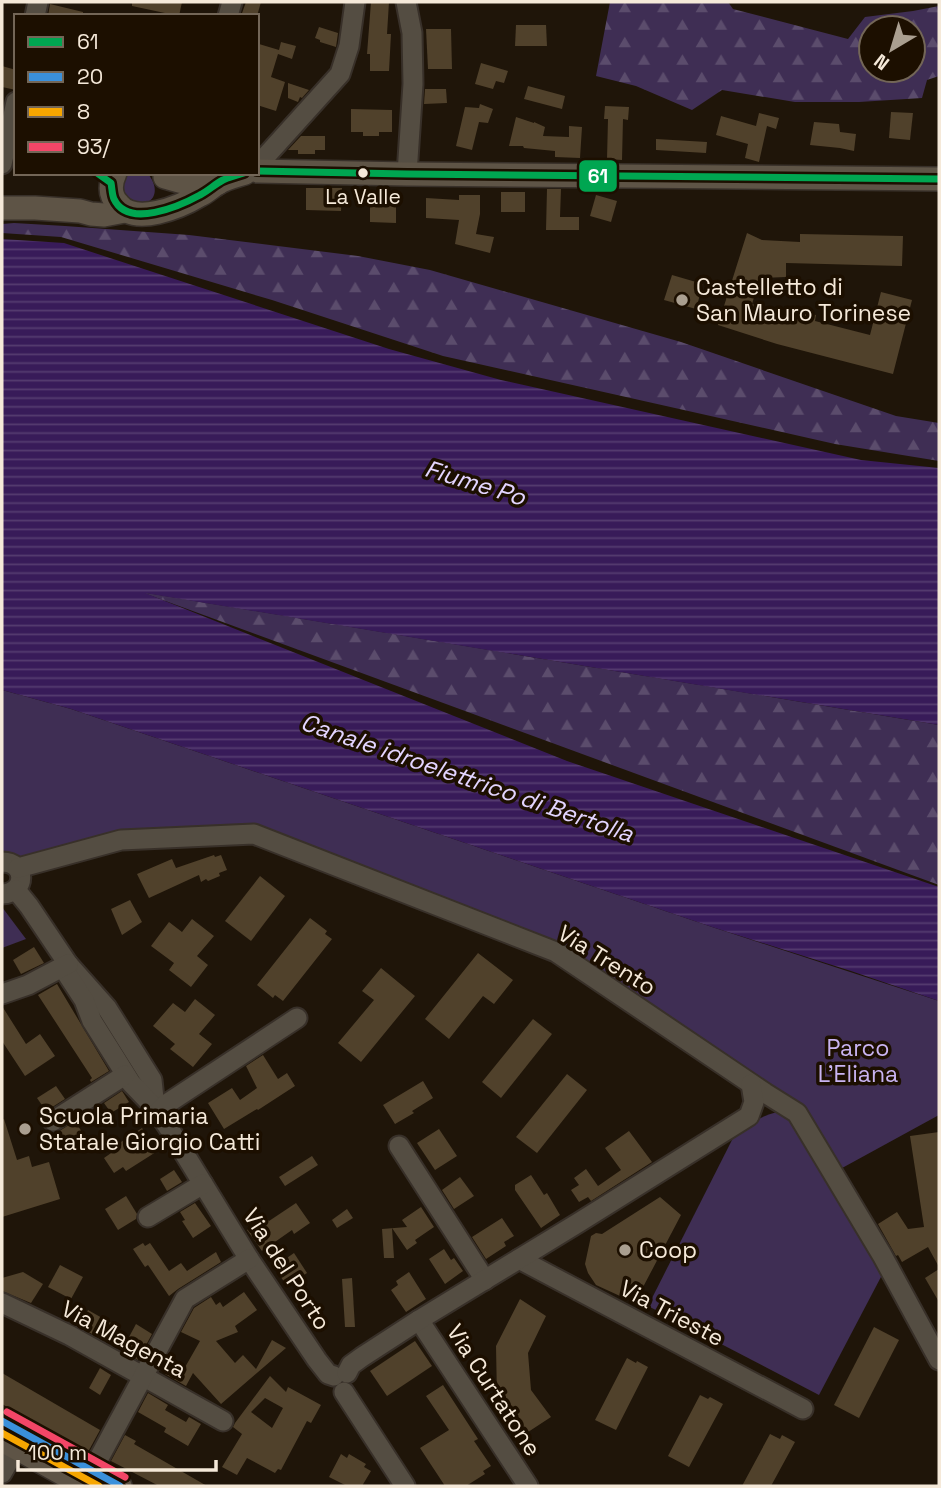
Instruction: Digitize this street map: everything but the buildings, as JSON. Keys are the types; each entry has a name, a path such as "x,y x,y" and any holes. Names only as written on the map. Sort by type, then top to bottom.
{"main road":[{"path":"259,171 939,180"},
{"path":"150,212 163,201 165,175 189,184 201,185 218,183 240,175"},
{"path":"108,180 118,205 134,214 173,208 201,195 218,183"},
{"path":"80,211 96,202 108,180"},
{"path":"2,208 80,211 104,215 125,211"},
{"path":"2,1421 88,1478"},
{"path":"9,1444 88,1478 120,1486"}],"street":[{"path":"259,164 340,74 349,46 355,2"},
{"path":"406,2 412,33 413,84 407,174"},
{"path":"2,166 14,111"},
{"name":"Via Trento","path":"10,865 121,840 254,834 556,952 797,1113 882,1255 939,1360"},
{"path":"9,892 21,877 10,865"},
{"name":"Via del Porto","path":"9,892 29,906 68,964 67,974 84,1000 99,1012 135,1078 170,1129 248,1259 317,1360 328,1374 342,1380 405,1486"},
{"path":"2,994 28,985 68,964"},
{"path":"156,1110 297,1018"},
{"path":"53,1121 135,1078"},
{"path":"342,1380 351,1365 419,1320 749,1116 754,1102 751,1084"},
{"path":"398,1146 485,1280"},
{"path":"148,1217 203,1184"},
{"path":"88,1478 185,1299 248,1259"},
{"name":"Via Trieste","path":"519,1259 803,1409"},
{"name":"Via Magenta","path":"2,1303 68,1335 223,1420"},
{"name":"Via Curtatone","path":"419,1320 528,1486"},
{"path":"2,1472 9,1444"}],"green space":[{"path":"610,2 728,2 733,9 848,39 857,27 857,84 926,84 922,98 859,102 795,102 722,90 692,110 636,86 596,76"},
{"path":"939,6 939,76 927,80 927,14 889,14"},
{"path":"127,175 149,175 155,193 146,203 134,204 122,193 122,182"},
{"path":"2,224 189,235 358,256 430,270 681,342 896,416 939,423 939,461 835,444 443,356 272,300 61,237 2,233"},
{"path":"141,592 939,725 939,885"},
{"name":"Parco L'Eliana","path":"2,690 71,709 712,927 939,1001 939,1115 833,1173 797,1113 556,952 253,826 122,830 20,859 2,853"},
{"path":"2,907 26,939 2,948"},
{"path":"778,1112 792,1122 882,1275 819,1395 648,1306 733,1138 759,1119"}],"water":[{"path":"2,239 64,243 389,349 501,380 861,460 939,468 939,725 145,593 567,761 939,887 939,1001 712,927 71,709 2,690"}],"transit line":[{"name":"61","path":"259,171 939,179"},
{"name":"61","path":"100,175 111,183 113,197 121,208 142,214 168,209 238,175"},
{"name":"93/","path":"7,1412 125,1477"},
{"name":"20","path":"2,1421 120,1486"},
{"name":"8","path":"2,1433 99,1486"}],"place":[{"name":"La Valle","path":"363,173"},
{"name":"Castelletto di San Mauro Torinese","path":"682,300"},
{"name":"Scuola Primaria Statale Giorgio Catti","path":"25,1129"},
{"name":"Coop","path":"625,1250"}],"water label":[{"name":"Fiume Po","path":"475,483"},
{"name":"Canale idroelettrico di Bertolla","path":"467,778"}]}
